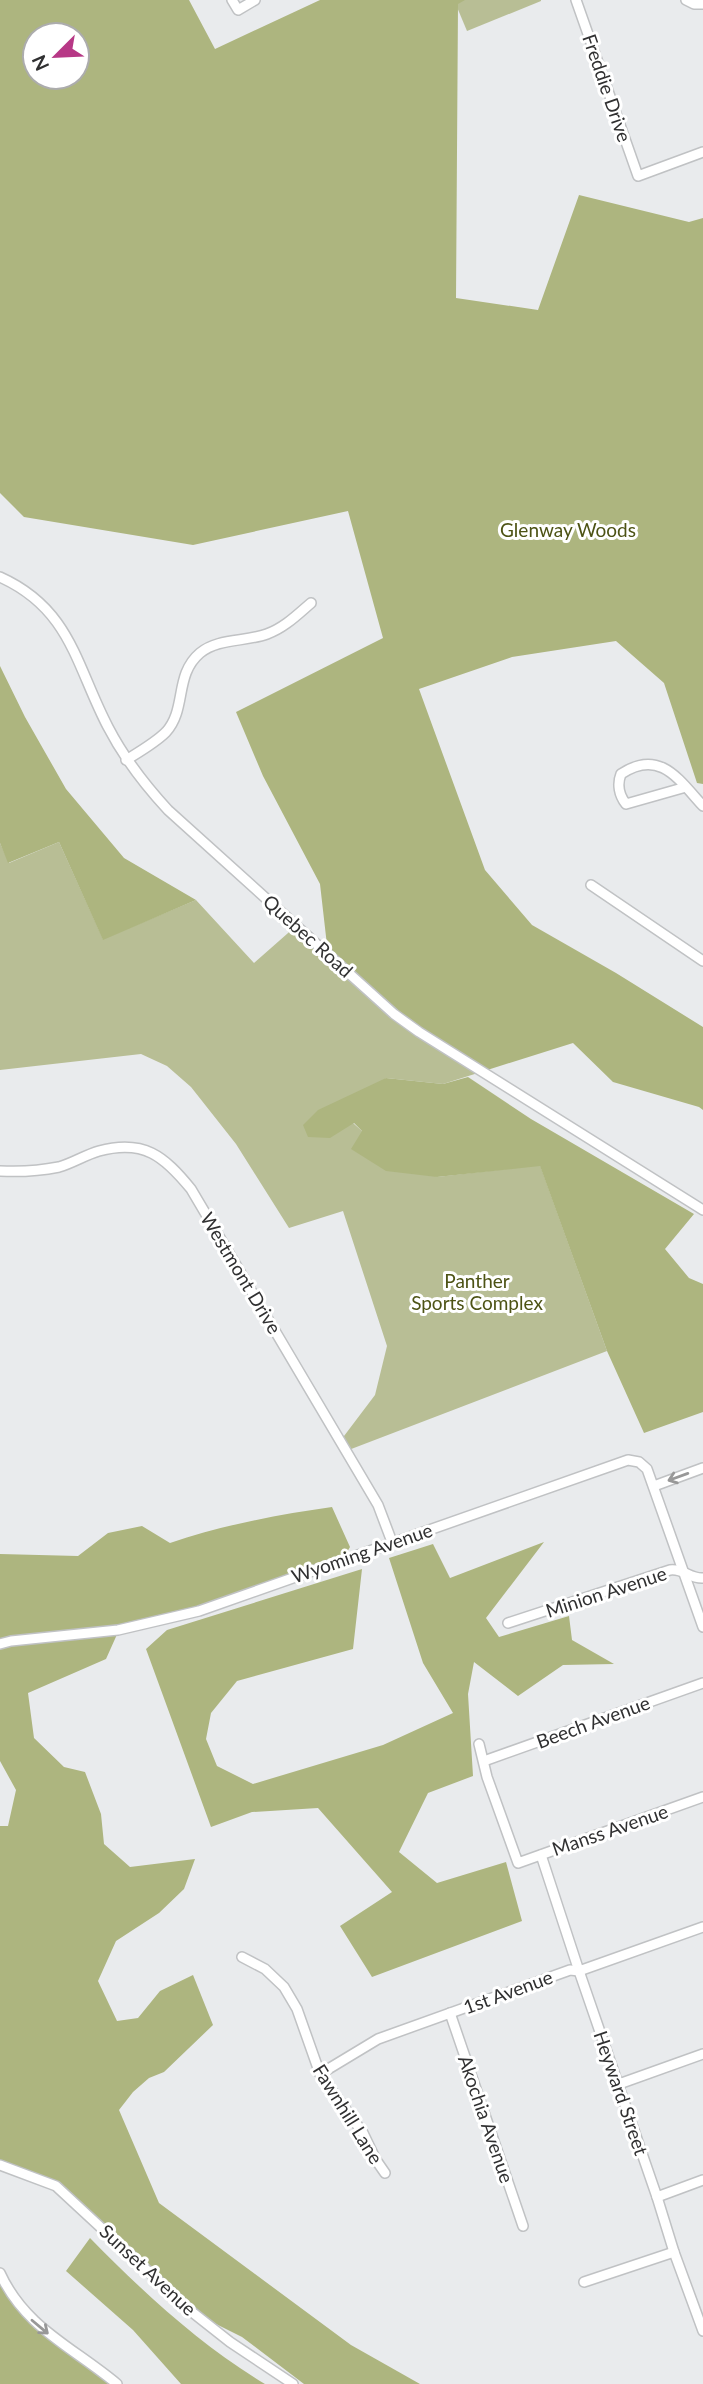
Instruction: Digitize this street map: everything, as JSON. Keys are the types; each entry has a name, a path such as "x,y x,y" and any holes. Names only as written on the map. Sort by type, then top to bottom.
{"street":[{"path":"232,0 237,10 256,0"},
{"name":"Freddie Drive","path":"576,0 638,176 703,152"},
{"path":"686,0 703,4"},
{"name":"Quebec Road","path":"0,577 34,598 56,620 76,653 93,696 126,760 168,810 394,1014 452,1054 703,1210"},
{"path":"126,760 166,732 177,709 184,674 200,653 217,644 277,630 311,603"},
{"path":"686,787 626,804 621,798 619,779 621,774 640,764 653,765 673,772 703,806"},
{"path":"591,885 703,961"},
{"name":"Westmont Drive","path":"0,1171 39,1170 68,1164 99,1152 123,1148 144,1150 166,1160 191,1189 341,1440 379,1505 391,1542"},
{"name":"Wyoming Avenue","path":"0,1644 11,1640 118,1630 200,1611 628,1460 643,1465 654,1486"},
{"path":"703,1468 654,1486 703,1627"},
{"name":"Minion Avenue","path":"508,1623 670,1570 684,1571 692,1577 703,1578"},
{"name":"Beech Avenue","path":"484,1760 703,1683"},
{"path":"479,1744 484,1760"},
{"name":"Manss Avenue","path":"484,1760 487,1777 518,1863 703,1797"},
{"name":"Heyward Street","path":"541,1854 703,2332"},
{"name":"1st Avenue","path":"320,2074 378,2039 570,1970 579,1971 703,1927"},
{"name":"Fawnhill Lane","path":"242,1956 265,1969 284,1987 297,2010 320,2074 363,2133 376,2161 385,2173"},
{"name":"Akochia Avenue","path":"450,2013 523,2226"},
{"path":"619,2084 703,2054"},
{"name":"Sunset Avenue","path":"0,2165 55,2186 192,2312 230,2342 293,2384"},
{"path":"657,2197 703,2180"},
{"path":"584,2282 674,2252"},
{"path":"0,2273 34,2323 117,2384"},
{"path":"692,2299 703,2295"}],"green space":[{"name":"Glenway Woods","path":"0,0 189,0 215,49 320,0 465,0 458,4 456,298 538,310 579,195 689,222 703,218 703,784 697,783 664,683 616,641 512,657 419,689 485,870 532,925 703,1027 703,1110 613,1082 573,1043 481,1072 419,1033 328,954 320,884 263,776 236,712 383,638 348,511 193,545 24,517 0,493"},
{"path":"454,0 541,0 541,1 467,31"},
{"path":"0,666 66,789 124,858 196,900 103,940 59,842 8,863 0,843"},
{"name":"Panther Sports Complex","path":"59,842 103,939 196,900 254,963 296,926 481,1072 443,1084 386,1078 353,1123 437,1177 540,1165 607,1351 346,1451 341,1440 375,1395 387,1346 343,1211 289,1228 236,1144 191,1087 167,1066 141,1054 0,1070 0,843 9,863"},
{"path":"468,1077 531,1119 694,1214 665,1249 689,1278 703,1284 703,1412 644,1433 607,1351 540,1166 437,1177 386,1171 351,1149 362,1131 354,1123 330,1138 308,1137 303,1125 318,1110 386,1078 443,1084"},
{"path":"332,1507 350,1547 343,1559 199,1611 119,1630 106,1659 28,1693 34,1738 64,1767 85,1772 101,1814 104,1844 130,1867 195,1859 184,1889 159,1913 116,1941 98,1981 117,2021 138,2018 160,1991 193,1975 213,2025 164,2072 149,2078 133,2092 119,2110 159,2203 351,2345 420,2384 304,2384 242,2337 192,2312 56,2186 0,2165 0,1826 8,1826 16,1790 0,1761 0,1554 78,1556 108,1533 142,1526 170,1543 250,1521"},
{"path":"544,1542 486,1618 499,1637 569,1616 572,1640 614,1664 563,1665 518,1696 474,1662 468,1694 473,1776 428,1793 399,1852 437,1883 506,1862 522,1921 372,1977 340,1926 392,1892 318,1808 252,1812 211,1827 146,1649 167,1630 362,1569 353,1649 237,1681 211,1713 206,1739 217,1766 253,1784 383,1745 453,1713 423,1663 389,1558 433,1544 450,1578"},
{"path":"90,2238 173,2317 265,2384 181,2384 133,2330 66,2271"},
{"path":"0,2284 34,2323 117,2384 0,2384"}]}
